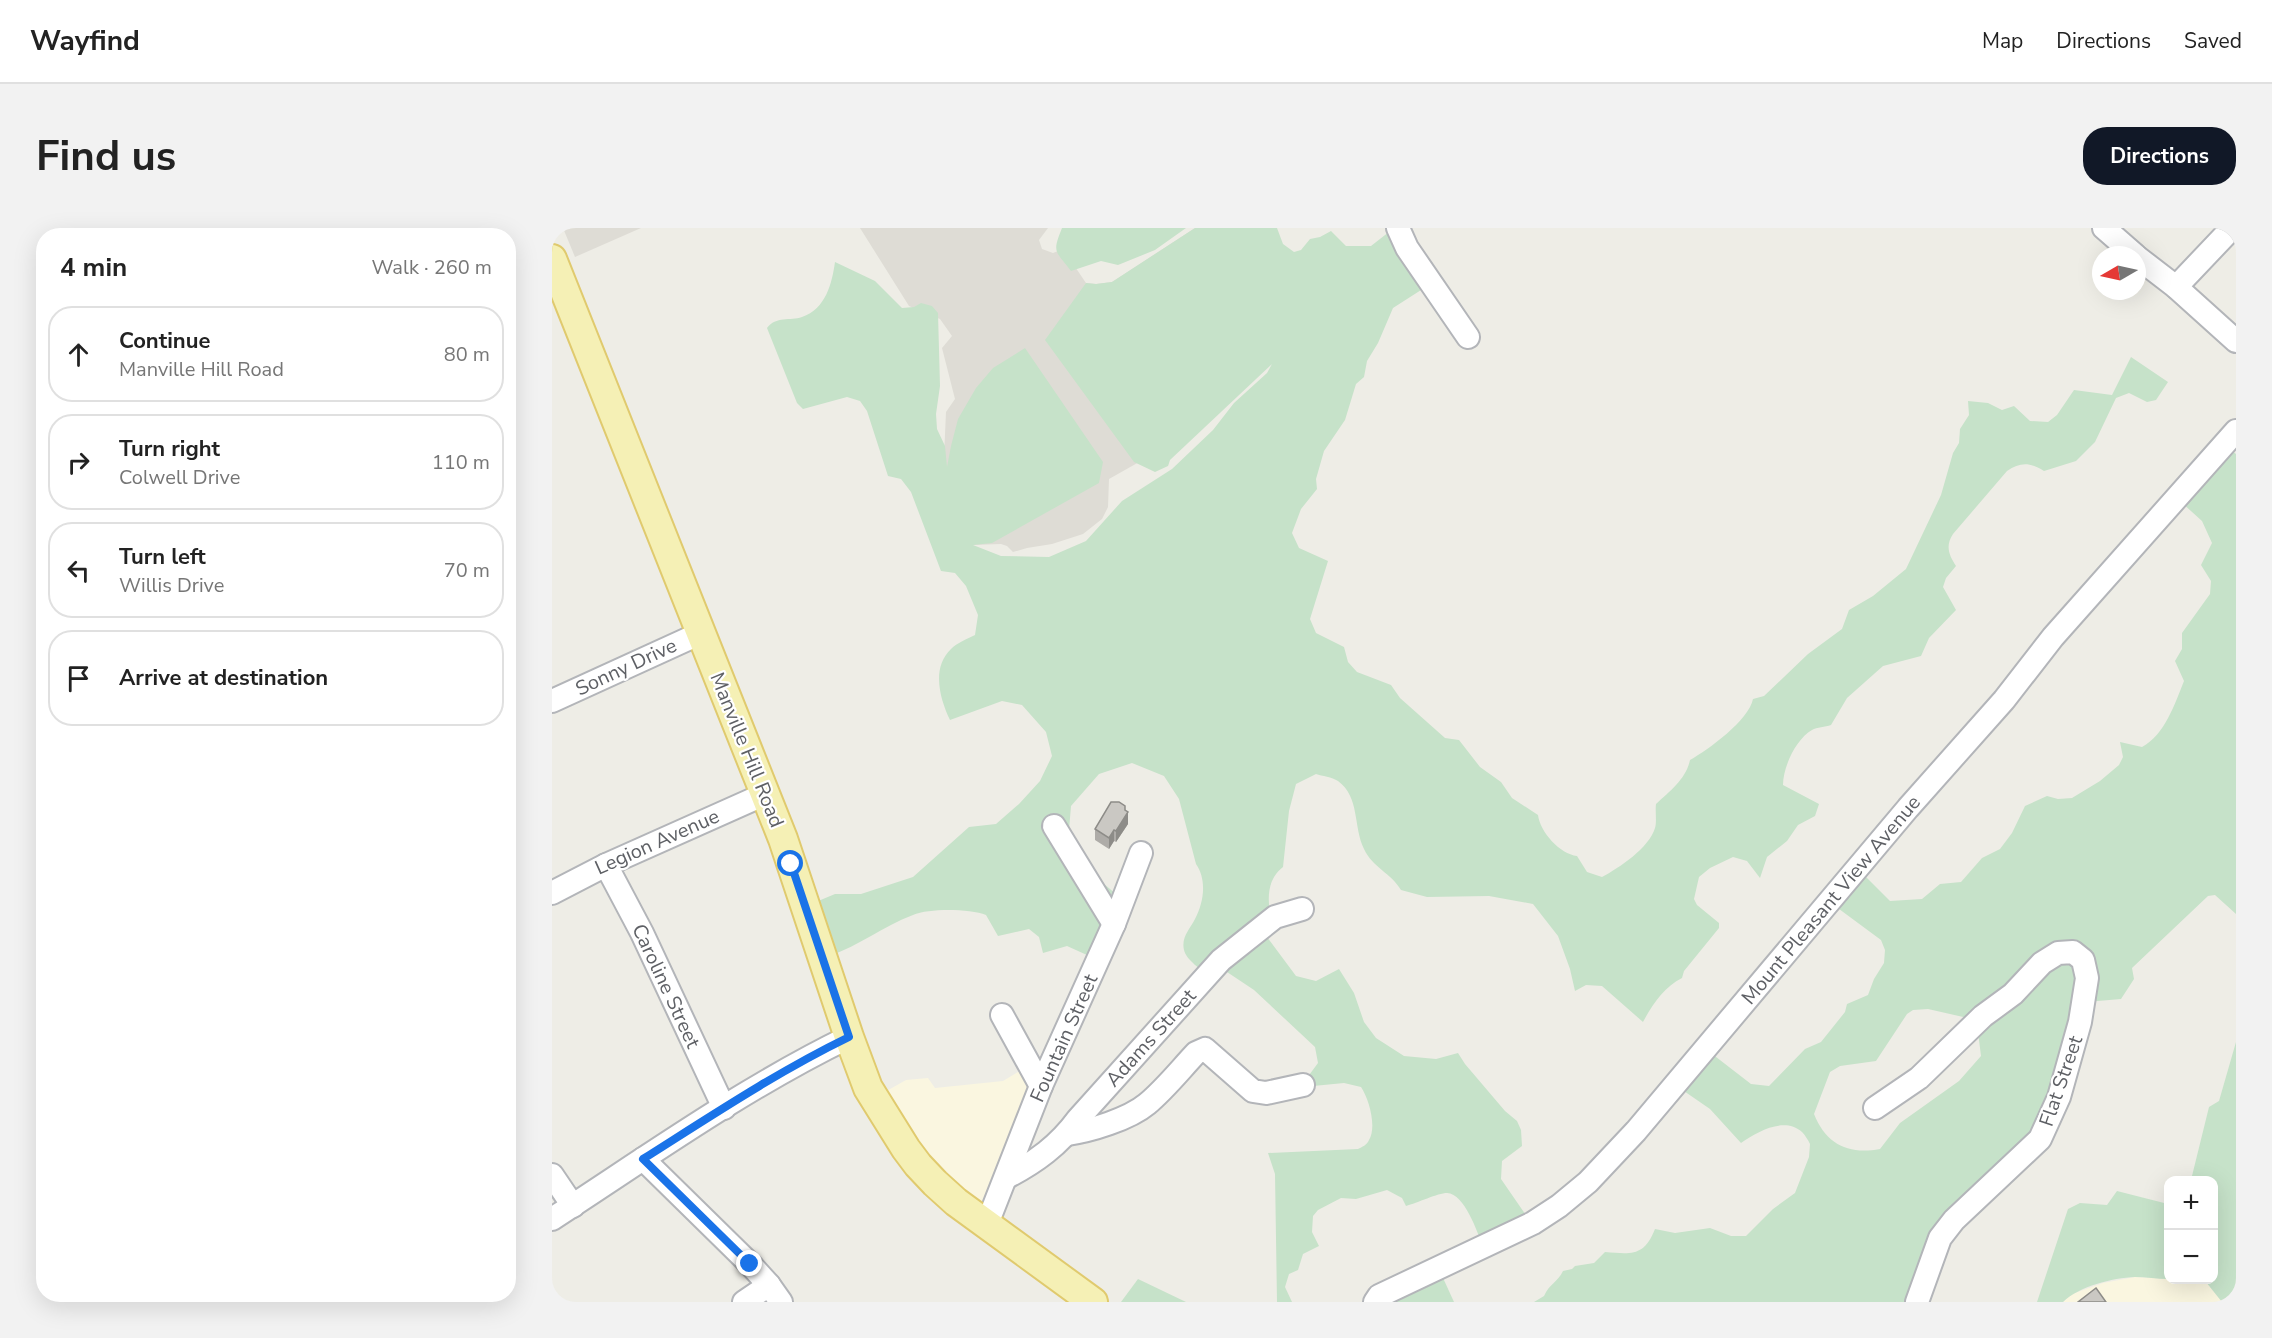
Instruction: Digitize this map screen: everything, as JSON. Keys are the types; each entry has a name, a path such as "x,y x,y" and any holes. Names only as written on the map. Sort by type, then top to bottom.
{"main road":[{"name":"Manville Hill Road","path":"552,259 765,794 799,884 868,1088 883,1115 918,1165 956,1202 1093,1302"}],"street":[{"path":"1398,228 1407,248 1468,337"},
{"path":"2104,228 2125,246"},
{"path":"2176,287 2232,228"},
{"path":"2146,264 2176,287 2236,341"},
{"name":"Mount Pleasant View Avenue","path":"1375,1302 1379,1296 1533,1222 1559,1206 1588,1182 1636,1131 1908,808 2004,700 2053,637 2236,432"},
{"name":"Sonny Drive","path":"552,701 701,633"},
{"name":"Legion Avenue","path":"552,893 606,865 765,794"},
{"path":"1054,825 1114,924"},
{"name":"Fountain Street","path":"987,1224 1041,1086 1114,924 1141,853"},
{"name":"Caroline Street","path":"606,865 642,933 724,1108"},
{"name":"Adams Street","path":"1007,1177 1036,1162 1067,1134 1221,960 1275,917 1302,909"},
{"name":"Flat Street","path":"1875,1108 1919,1078 1968,1030 1995,1006 2013,994 2042,963 2058,953 2073,952 2083,960 2087,978 2080,1022 2059,1097 2040,1139 1954,1220 1940,1238 1917,1302"},
{"path":"1002,1015 1041,1086"},
{"path":"552,1219 724,1108 808,1058 849,1037"},
{"path":"1067,1134 1118,1120 1146,1105 1196,1053 1205,1049 1253,1091 1266,1093 1303,1085"},
{"path":"643,1159 775,1293 744,1302"},
{"path":"552,1175 573,1206"}],"shaded area":[{"path":"563,228 641,228 575,257"},
{"path":"860,228 1048,228 1039,240 1042,249 1053,253 1063,249 1086,283 1096,284 1112,282 1195,228 1168,466 1148,457 1109,479 1108,507 1102,519 1083,534 1052,544 1013,552 1001,544 973,545 960,525 951,497 944,457 946,412 955,399 942,348 952,336 940,319 909,306"},
{"path":"1033,1063 1043,1079 996,1218 945,1188 883,1093 906,1080 928,1078 935,1088 1003,1081"},
{"path":"2135,1277 2164,1279 2164,1284 2208,1284 2222,1302 2063,1302 2072,1294 2103,1283"}],"green space":[{"path":"1062,228 1186,228 1155,250 1118,265 1101,261 1071,271 1061,259 1056,247"},
{"path":"1195,228 1277,228 1283,244 1294,252 1301,250 1310,239 1331,231 1346,246 1371,246 1394,228 1432,283 1393,308 1378,343 1367,361 1364,377 1356,384 1345,420 1324,451 1316,479 1317,489 1301,509 1292,533 1299,548 1328,561 1310,619 1316,633 1344,647 1348,662 1357,672 1391,685 1400,698 1445,738 1459,740 1480,767 1501,782 1512,798 1538,815 1547,835 1558,847 1577,856 1587,872 1602,877 1625,863 1647,843 1655,828 1656,804 1681,779 1690,760 1717,742 1736,725 1750,707 1753,699 1764,696 1808,654 1842,629 1849,610 1873,596 1906,569 1941,495 1953,453 1959,443 1960,429 1969,415 1968,401 1988,403 2002,410 2014,406 2030,421 2048,422 2057,415 2074,390 2112,395 2131,357 2168,382 2156,400 2147,402 2129,393 2116,398 2095,442 2076,461 2044,471 2025,464 2007,471 1953,534 1949,550 1956,566 1946,578 1943,587 1956,610 1929,638 1921,656 1883,666 1847,698 1831,725 1814,729 1801,740 1788,762 1783,785 1819,804 1815,816 1798,825 1787,841 1767,857 1760,878 1747,861 1733,857 1710,868 1699,877 1694,899 1697,905 1719,923 1719,928 1684,971 1682,978 1670,986 1650,1009 1643,1022 1602,986 1586,985 1575,991 1558,936 1533,904 1489,896 1427,897 1401,890 1372,861 1364,849 1353,803 1345,788 1336,780 1316,774 1296,784 1289,811 1283,867 1272,880 1270,888 1272,929 1267,937 1296,976 1316,981 1339,969 1354,993 1364,1022 1376,1038 1404,1056 1436,1059 1458,1053 1505,1111 1517,1121 1521,1130 1522,1146 1502,1161 1501,1179 1532,1224 1483,1246 1470,1215 1453,1195 1443,1193 1406,1206 1402,1198 1387,1190 1356,1199 1341,1198 1318,1210 1313,1216 1312,1232 1319,1246 1303,1254 1298,1270 1289,1274 1285,1287 1292,1302 1277,1302 1275,1174 1268,1153 1358,1149 1367,1143 1371,1134 1371,1113 1361,1087 1344,1083 1301,1086 1318,1063 1315,1047 1254,990 1221,968 1210,977 1185,954 1183,945 1186,933 1200,905 1203,884 1179,799 1164,776 1132,763 1099,774 1071,806 1069,830 1092,874 1116,894 1098,960 1067,946 1043,953 1039,937 1029,929 998,936 986,915 950,910 929,911 913,915 829,956 811,904 835,894 861,894 913,877 969,827 996,824 1019,804 1040,781 1052,756 1046,732 1022,705 1002,701 950,720 943,703 939,674 941,665 951,649 975,635 978,615 966,586 955,573 941,571 911,492 901,479 888,476 867,411 860,401 847,397 803,409 797,403 767,328 775,322 802,317 817,308 830,287 835,262 875,281 902,308 914,307 921,303 932,306 938,313 940,386 936,414 937,429 945,446 947,467 958,419 976,388 993,368 1025,348 1103,462 1099,483 992,543 973,545 1001,556 1049,557 1086,541 1122,501 1172,469 1213,430 1234,403 1267,373 1272,364 1170,460 1168,466 1155,472 1134,462 1045,340 1086,283 1112,282"},
{"path":"2226,446 2236,454 2236,914 2215,895 2208,896 2132,968 2134,979 2121,999 2086,1002 2061,1102 1961,1213 1925,1302 1534,1302 1544,1296 1563,1271 1575,1266 1594,1263 1605,1252 1636,1252 1646,1245 1655,1229 1675,1233 1710,1228 1731,1236 1746,1236 1773,1209 1795,1193 1809,1157 1810,1144 1802,1132 1787,1125 1771,1127 1741,1143 1710,1109 1681,1089 1707,1050 1751,1084 1769,1086 1805,1049 1821,1042 1845,1012 1847,1004 1868,995 1884,963 1885,950 1881,940 1835,906 1861,872 1890,901 1922,899 1940,884 1961,882 1982,858 2000,849 2012,833 2025,806 2047,796 2058,799 2072,798 2100,781 2119,765 2123,757 2120,742 2142,747 2157,735 2173,708 2184,681 2175,661 2182,649 2182,633 2210,594 2211,581 2201,565 2212,543 2202,521 2181,502","holes":["1928,1009 1972,1019 1977,1024 1981,1056 1959,1081 1900,1123 1880,1149 1848,1148 1832,1140 1825,1133 1814,1114 1830,1072 1840,1066 1876,1061 1907,1014 1913,1010"]},
{"path":"2236,1042 2236,1302 2222,1302 2208,1284 2218,1284 2218,1176 2192,1176 2209,1107 2219,1101"},
{"path":"2117,1191 2164,1203 2164,1279 2135,1277 2116,1279 2087,1287 2063,1302 2037,1302 2068,1209 2080,1203 2107,1205"},
{"path":"1438,1267 1454,1302 1379,1302"},
{"path":"1138,1279 1186,1302 1121,1302"}],"building":[{"path":"1111,802 1119,802 1128,812 1109,838 1095,829"},
{"path":"2096,1288 2106,1302 2078,1302"}],"route":[{"path":"750,1264 643,1159 769,1080 849,1037 791,864"}]}
